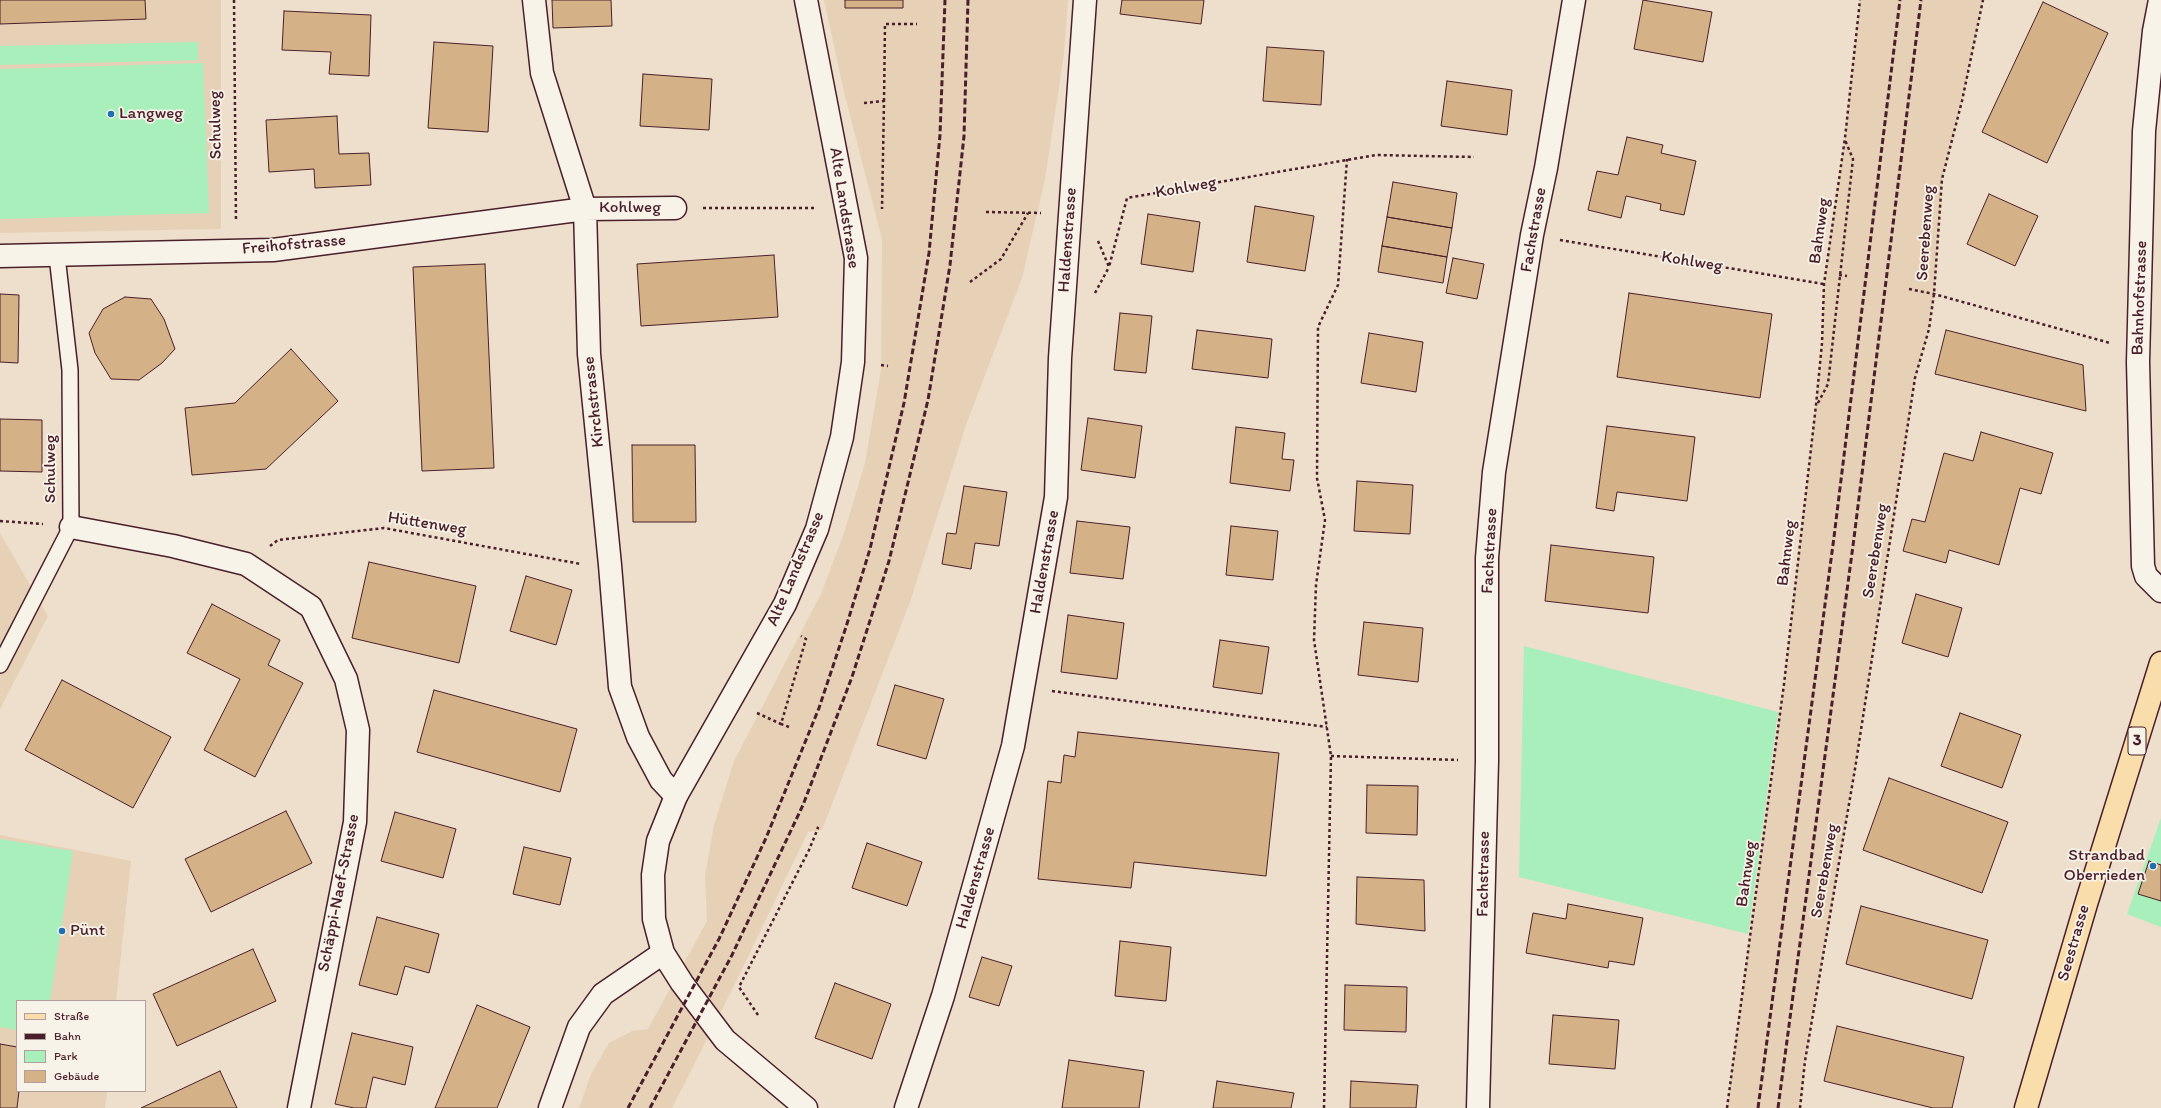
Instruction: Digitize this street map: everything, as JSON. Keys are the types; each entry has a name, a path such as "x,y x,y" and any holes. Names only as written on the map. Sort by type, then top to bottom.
{"main road":[{"name":"Seestrasse","path":"2026,1108 2086,904 2161,663"}],"street":[{"name":"Kirchstrasse","path":"534,0 542,73 585,209 589,354 610,565 620,686 638,737 661,780 676,796"},
{"name":"Alte Landstrasse","path":"806,0 856,258 853,362 842,437 817,529 785,604 676,796 658,840 653,875 654,918 663,953 725,1040 806,1108"},
{"name":"Haldenstrasse","path":"906,1108 943,996 1013,746 1056,497 1060,358 1085,0"},
{"name":"Fachstrasse","path":"1478,1108 1487,761 1488,558 1494,472 1532,235 1546,168 1574,0"},
{"name":"Bahnhofstrasse","path":"2160,0 2154,31 2144,131 2138,362 2143,566 2146,576 2161,591"},
{"name":"Kohlweg","path":"585,209 675,208"},
{"name":"Freihofstrasse","path":"0,256 58,256 273,250 585,209"},
{"name":"Schäppi-Naef-Strasse","path":"71,527 173,546 246,564 311,607 346,679 358,730 355,822 299,1108"},
{"path":"550,1108 579,1027 603,994 663,953"}],"lane":[{"name":"Schulweg","path":"0,665 71,527 70,370 58,256"}],"path":[{"name":"Schulweg","path":"234,0 237,250"},
{"name":"Bahnweg","path":"1727,1108 1784,684 1816,406 1822,343 1824,284 1845,138 1860,0"},
{"name":"Seerebenweg","path":"1800,1108 1805,1061 1855,769 1915,378 1929,329 1934,294 1942,178 1962,101 1983,0"},
{"path":"882,209 885,24 917,24"},
{"path":"864,104 884,101"},
{"path":"1816,406 1828,384 1853,159 1845,138"},
{"name":"Kohlweg","path":"986,212 1088,214 1109,267 1127,198 1376,155 1474,157"},
{"path":"1324,1108 1331,756 1314,640 1316,585 1325,520 1317,478 1318,327 1338,285 1348,159"},
{"path":"728,207 816,208"},
{"path":"970,282 1001,259 1028,213"},
{"name":"Kohlweg","path":"1560,240 1824,284"},
{"path":"1839,275 1847,276"},
{"path":"1909,289 1934,294 2118,345"},
{"path":"0,521 71,527"},
{"name":"Hüttenweg","path":"246,564 278,540 384,528 592,566 610,565"},
{"path":"781,724 806,639 800,635"},
{"path":"1023,688 1327,727"},
{"path":"751,711 789,727"},
{"path":"1331,756 1487,761"},
{"path":"758,1015 739,988 809,850 818,828 816,827"}],"shaded area":[{"name":"Langweg","path":"0,0 221,0 221,229 0,233"},
{"path":"824,0 1068,0 1064,54 1045,179 1022,278 966,425 910,602 822,830 808,832 734,986 672,1108 579,1108 591,1074 609,1043 632,1031 648,1029 707,921 705,876 714,825 734,761 821,594 844,533 865,463 881,370 882,239 844,92"},
{"path":"1860,0 1983,0 1962,101 1942,179 1934,294 1929,329 1915,378 1855,769 1805,1061 1800,1108 1727,1108 1784,684 1816,405 1822,343 1824,284 1845,138"},
{"path":"0,533 48,616 0,709"},
{"name":"Pünt","path":"0,835 131,861 116,1000 16,1000 16,1092 107,1092 105,1108 0,1108"}],"green space":[{"path":"198,42 198,60 0,65 0,46"},
{"name":"Langweg","path":"203,63 209,213 0,219 0,69"},
{"path":"1524,646 1778,712 1748,934 1519,877"},
{"name":"Strandbad Oberrieden","path":"2161,818 2161,927 2127,914"},
{"path":"0,839 73,851 50,1000 16,1000 16,1030 0,1027"}],"building":[{"path":"0,0 145,0 146,19 0,24"},
{"path":"552,0 611,0 612,26 553,28"},
{"path":"845,0 903,0 903,8 845,8"},
{"path":"1122,0 1204,0 1201,24 1120,14"},
{"path":"1643,0 1712,12 1703,62 1634,49"},
{"path":"2043,2 2108,33 2047,163 1982,132"},
{"path":"284,11 371,15 369,76 329,74 331,52 282,50"},
{"path":"434,42 493,46 488,132 428,128"},
{"path":"1267,47 1324,51 1321,105 1263,101"},
{"path":"643,74 712,79 709,130 640,126"},
{"path":"1447,81 1512,90 1507,135 1441,126"},
{"path":"337,116 339,154 369,153 371,185 315,188 314,169 269,172 266,120"},
{"path":"1627,137 1663,145 1661,153 1696,161 1684,215 1660,210 1661,204 1626,196 1621,218 1588,210 1597,171 1618,175"},
{"path":"1393,182 1457,193 1452,228 1387,217"},
{"path":"1989,194 2038,216 2015,266 1967,244"},
{"path":"1255,206 1314,216 1305,271 1247,262"},
{"path":"1148,214 1200,222 1193,272 1141,264"},
{"path":"1387,217 1452,228 1447,257 1382,246"},
{"path":"1382,246 1447,257 1443,283 1378,272"},
{"path":"774,255 778,317 641,326 637,264"},
{"path":"1453,258 1484,264 1477,299 1446,293"},
{"path":"485,264 494,468 422,471 413,267"},
{"path":"1629,293 1772,314 1760,398 1617,377"},
{"path":"0,294 19,295 18,363 0,362"},
{"path":"125,297 151,299 164,319 175,349 162,363 139,380 111,379 95,353 89,333 103,309"},
{"path":"1120,313 1152,316 1146,373 1114,370"},
{"path":"1197,330 1272,339 1268,378 1192,369"},
{"path":"1946,330 2083,365 2086,411 1935,374"},
{"path":"1369,333 1423,342 1416,392 1361,383"},
{"path":"291,349 338,401 266,469 192,475 185,408 235,403"},
{"path":"1088,418 1142,426 1135,478 1081,470"},
{"path":"0,419 42,420 42,472 0,471"},
{"path":"1607,426 1695,437 1687,501 1617,492 1614,511 1596,508"},
{"path":"1236,427 1285,433 1282,459 1294,460 1290,491 1230,483"},
{"path":"1981,432 2053,453 2041,494 2020,488 1999,565 1949,550 1946,563 1903,551 1912,519 1925,522 1944,453 1973,461"},
{"path":"632,445 695,445 696,522 633,522"},
{"path":"1357,481 1413,485 1410,534 1354,531"},
{"path":"964,486 1007,492 999,546 975,543 971,569 942,564 947,533 956,534"},
{"path":"1077,521 1130,527 1123,579 1070,573"},
{"path":"1231,526 1278,531 1273,580 1226,575"},
{"path":"1551,545 1654,557 1648,613 1545,601"},
{"path":"369,562 476,586 459,663 352,638"},
{"path":"526,576 572,590 556,645 510,631"},
{"path":"1916,594 1962,608 1948,657 1902,643"},
{"path":"212,604 280,640 268,665 303,683 255,777 204,750 240,679 187,653"},
{"path":"1068,615 1124,623 1117,679 1061,672"},
{"path":"1364,622 1423,628 1418,682 1358,675"},
{"path":"1220,640 1269,647 1262,694 1213,687"},
{"path":"62,680 171,737 133,808 25,750"},
{"path":"895,685 944,699 926,759 877,745"},
{"path":"434,690 577,729 560,792 417,752"},
{"path":"1960,713 2021,735 2002,788 1941,766"},
{"path":"1078,732 1279,753 1266,876 1134,862 1131,888 1038,879 1048,781 1061,783 1064,755 1075,757"},
{"path":"1889,778 2008,822 1982,893 1863,850"},
{"path":"1367,785 1418,786 1417,835 1366,833"},
{"path":"286,811 312,863 211,912 185,859"},
{"path":"395,812 456,829 443,878 381,861"},
{"path":"867,843 922,862 907,906 852,888"},
{"path":"524,847 571,858 560,905 513,894"},
{"path":"2149,861 2161,865 2161,901 2138,894"},
{"path":"1357,877 1424,880 1425,931 1356,924"},
{"path":"1568,904 1643,918 1634,965 1609,961 1608,968 1526,953 1533,913 1566,919"},
{"path":"1861,906 1988,940 1972,999 1846,964"},
{"path":"377,917 439,934 429,973 405,966 397,995 359,985"},
{"path":"1120,941 1171,947 1166,1001 1115,996"},
{"path":"253,949 276,1001 177,1046 153,994"},
{"path":"982,957 1012,966 999,1006 969,997"},
{"path":"835,983 891,1004 872,1059 815,1038"},
{"path":"1345,985 1407,987 1406,1032 1344,1030"},
{"path":"477,1005 530,1027 497,1108 435,1108"},
{"path":"1553,1015 1619,1020 1615,1069 1549,1064"},
{"path":"1837,1026 1964,1057 1952,1108 1933,1108 1824,1081"},
{"path":"352,1033 413,1047 405,1085 373,1077 366,1108 354,1108 335,1104"},
{"path":"0,1044 16,1047 16,1092 19,1092 17,1108 0,1108"},
{"path":"1069,1060 1144,1071 1139,1108 1062,1108"},
{"path":"220,1071 237,1108 141,1108"},
{"path":"1217,1081 1294,1093 1291,1108 1213,1108"},
{"path":"1351,1081 1418,1085 1416,1108 1350,1108"}],"railway":[{"path":"628,1108 719,939 766,838 819,708 870,549 904,403 929,253 940,135 945,0"},
{"path":"650,1108 732,955 803,805 852,677 889,561 928,400 950,265 964,136 968,0"},
{"path":"1758,1108 1834,537 1900,0"},
{"path":"1778,1108 1854,538 1921,0"}],"place":[{"name":"Langweg","path":"111,114"},
{"name":"Strandbad Oberrieden","path":"2153,866"},
{"name":"Pünt","path":"62,931"}]}
